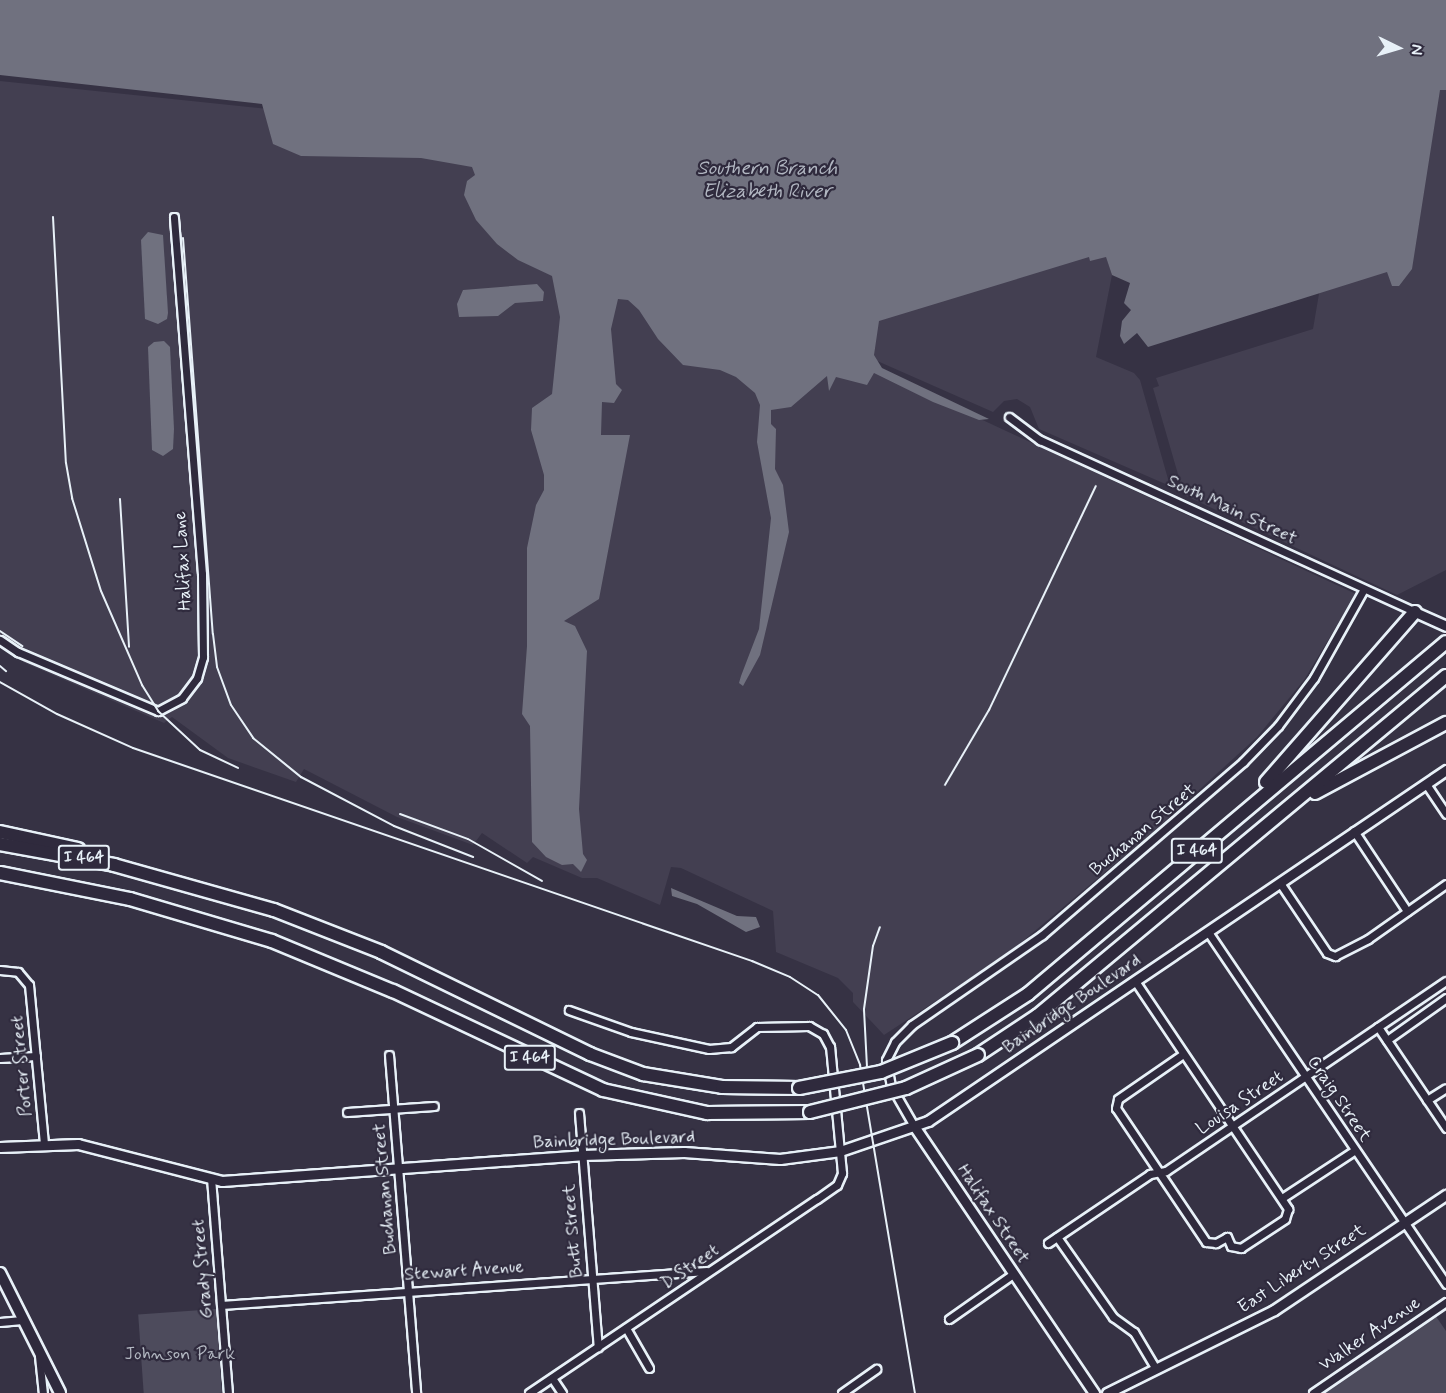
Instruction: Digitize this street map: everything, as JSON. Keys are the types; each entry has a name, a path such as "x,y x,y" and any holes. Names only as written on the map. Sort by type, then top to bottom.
{"highway":[{"path":"1193,854 1286,761 1415,612"},
{"name":"I 464","path":"0,844 168,878 232,896 350,939 590,1054 643,1074 722,1088 799,1088 881,1072 952,1043 1028,994 1434,649 1446,642"},
{"name":"I 464","path":"0,873 67,885 176,911 309,956 603,1090 707,1113 810,1112 898,1091 978,1055 1037,1016 1446,676"},
{"path":"1264,826 1338,778 1446,723"},
{"path":"0,832 113,858 168,878"},
{"path":"0,880 67,885"}],"main road":[{"path":"1,1276 60,1393"}],"street":[{"name":"Halifax Lane","path":"0,640 18,652 158,711 182,698 197,678 203,657 202,574 174,217"},
{"name":"South Main Street","path":"1009,417 1040,440 1446,626"},
{"name":"Buchanan Street","path":"892,1047 912,1025 1048,930 1249,756 1314,678 1364,589"},
{"name":"Bainbridge Boulevard","path":"0,1148 44,1144 99,1147 161,1168 211,1178 258,1180 582,1155 684,1152 780,1159 840,1151 914,1126 1135,981 1446,770"},
{"path":"1426,784 1446,814"},
{"path":"1354,831 1407,911"},
{"path":"1280,883 1327,953 1340,955 1446,884"},
{"name":"Craig Street","path":"1208,932 1446,1284"},
{"name":"Porter Street","path":"0,970 18,972 29,985 44,1144"},
{"path":"1135,981 1288,1209 1285,1219 1241,1248 1231,1246 1227,1237 1216,1243 1206,1242 1116,1108 1118,1099 1183,1054"},
{"name":"Louisa Street","path":"1048,1243 1150,1174 1158,1173 1233,1126 1446,981"},
{"path":"1387,1040 1446,998"},
{"path":"569,1010 631,1032 709,1049 731,1047 757,1027 809,1026 823,1034 830,1047 840,1151"},
{"path":"1378,1027 1446,1128"},
{"name":"Halifax Street","path":"892,1047 886,1060 891,1086 914,1126 1094,1393"},
{"name":"Buchanan Street","path":"389,1055 416,1393"},
{"path":"0,1058 36,1056"},
{"path":"1427,1100 1446,1088"},
{"path":"347,1112 434,1106"},
{"name":"Butt Street","path":"579,1113 597,1347"},
{"path":"1282,1198 1355,1150"},
{"name":"D Street","path":"529,1393 837,1185 842,1173 840,1151"},
{"name":"Grady Street","path":"211,1178 228,1393"},
{"name":"East Liberty Street","path":"1107,1393 1274,1311 1446,1195"},
{"path":"1057,1237 1113,1317 1134,1332 1156,1369"},
{"name":"Stewart Avenue","path":"221,1305 592,1276 710,1271"},
{"path":"949,1319 1013,1274"},
{"name":"Walker Avenue","path":"1313,1393 1446,1302"},
{"path":"0,1322 22,1320"},
{"path":"626,1328 649,1368"},
{"path":"38,1351 43,1393"},
{"path":"842,1393 876,1369"},
{"path":"552,1378 562,1393"}],"shaded area":[{"path":"1446,28 1446,570 1397,595 1184,495 1153,388 1159,386 1156,378 1313,329 1335,200"},
{"path":"0,81 344,117 1095,220 1112,275 1096,357 1134,373 1140,380 1170,486 1039,429 1030,407 1017,399 1004,401 993,412 875,360 871,368 1356,594 1304,680 1257,737 1153,832 1006,955 884,1035 853,1002 853,993 838,978 776,952 773,911 681,868 671,867 660,905 597,878 582,878 533,857 527,863 482,833 473,845 397,817 304,769 296,782 228,758 172,717 164,723 23,662 23,650 0,634"}],"green space":[{"name":"Johnson Park","path":"216,1309 222,1393 144,1393 138,1314"},
{"path":"1435,1315 1446,1331 1446,1393 1322,1393"}],"water":[{"name":"Southern Branch Elizabeth River","path":"0,0 1446,0 1446,90 1440,90 1412,269 1399,286 1392,286 1387,272 1148,347 1137,333 1124,344 1120,336 1122,321 1131,310 1124,303 1130,283 1112,275 1106,257 1090,261 1089,257 879,321 874,355 882,368 989,419 979,420 933,402 874,373 867,385 836,377 829,391 827,376 791,407 771,410 771,424 776,429 775,469 783,485 789,532 760,655 743,686 739,683 759,629 771,518 757,442 760,405 755,393 736,377 720,370 683,365 658,339 639,310 628,300 618,299 611,329 616,384 622,390 614,403 602,402 601,435 630,435 599,599 564,621 575,626 587,651 579,809 583,854 587,860 581,872 573,864 562,865 546,857 532,842 530,726 522,714 527,646 527,548 536,505 544,490 544,475 531,430 532,408 552,394 560,317 552,276 518,260 497,244 476,220 464,195 467,181 475,175 472,167 421,158 301,156 273,144 262,104 0,75"},
{"path":"148,232 163,235 168,313 167,319 158,324 145,319 141,240"},
{"path":"537,284 544,292 543,301 515,303 498,316 459,317 457,304 463,290"},
{"path":"164,341 170,347 174,429 173,449 163,456 152,450 148,347 154,342"},
{"path":"671,888 737,916 756,917 760,927 746,932 697,904 672,896"}],"railway":[{"path":"53,217 66,463 72,498 101,591 142,685 158,711 200,750 238,768"},
{"path":"183,238 213,634 217,667 231,705 253,738 301,777 394,826 473,857"},
{"path":"945,785 989,710 1096,486"},
{"path":"120,499 129,647"},
{"path":"0,631 22,646"},
{"path":"0,666 6,671"},
{"path":"0,682 57,714 133,748 752,961 790,977 818,995 846,1030 860,1065 915,1393"},
{"path":"400,814 468,839 542,881"},
{"path":"867,1067 864,1009 873,946 880,927"}]}
